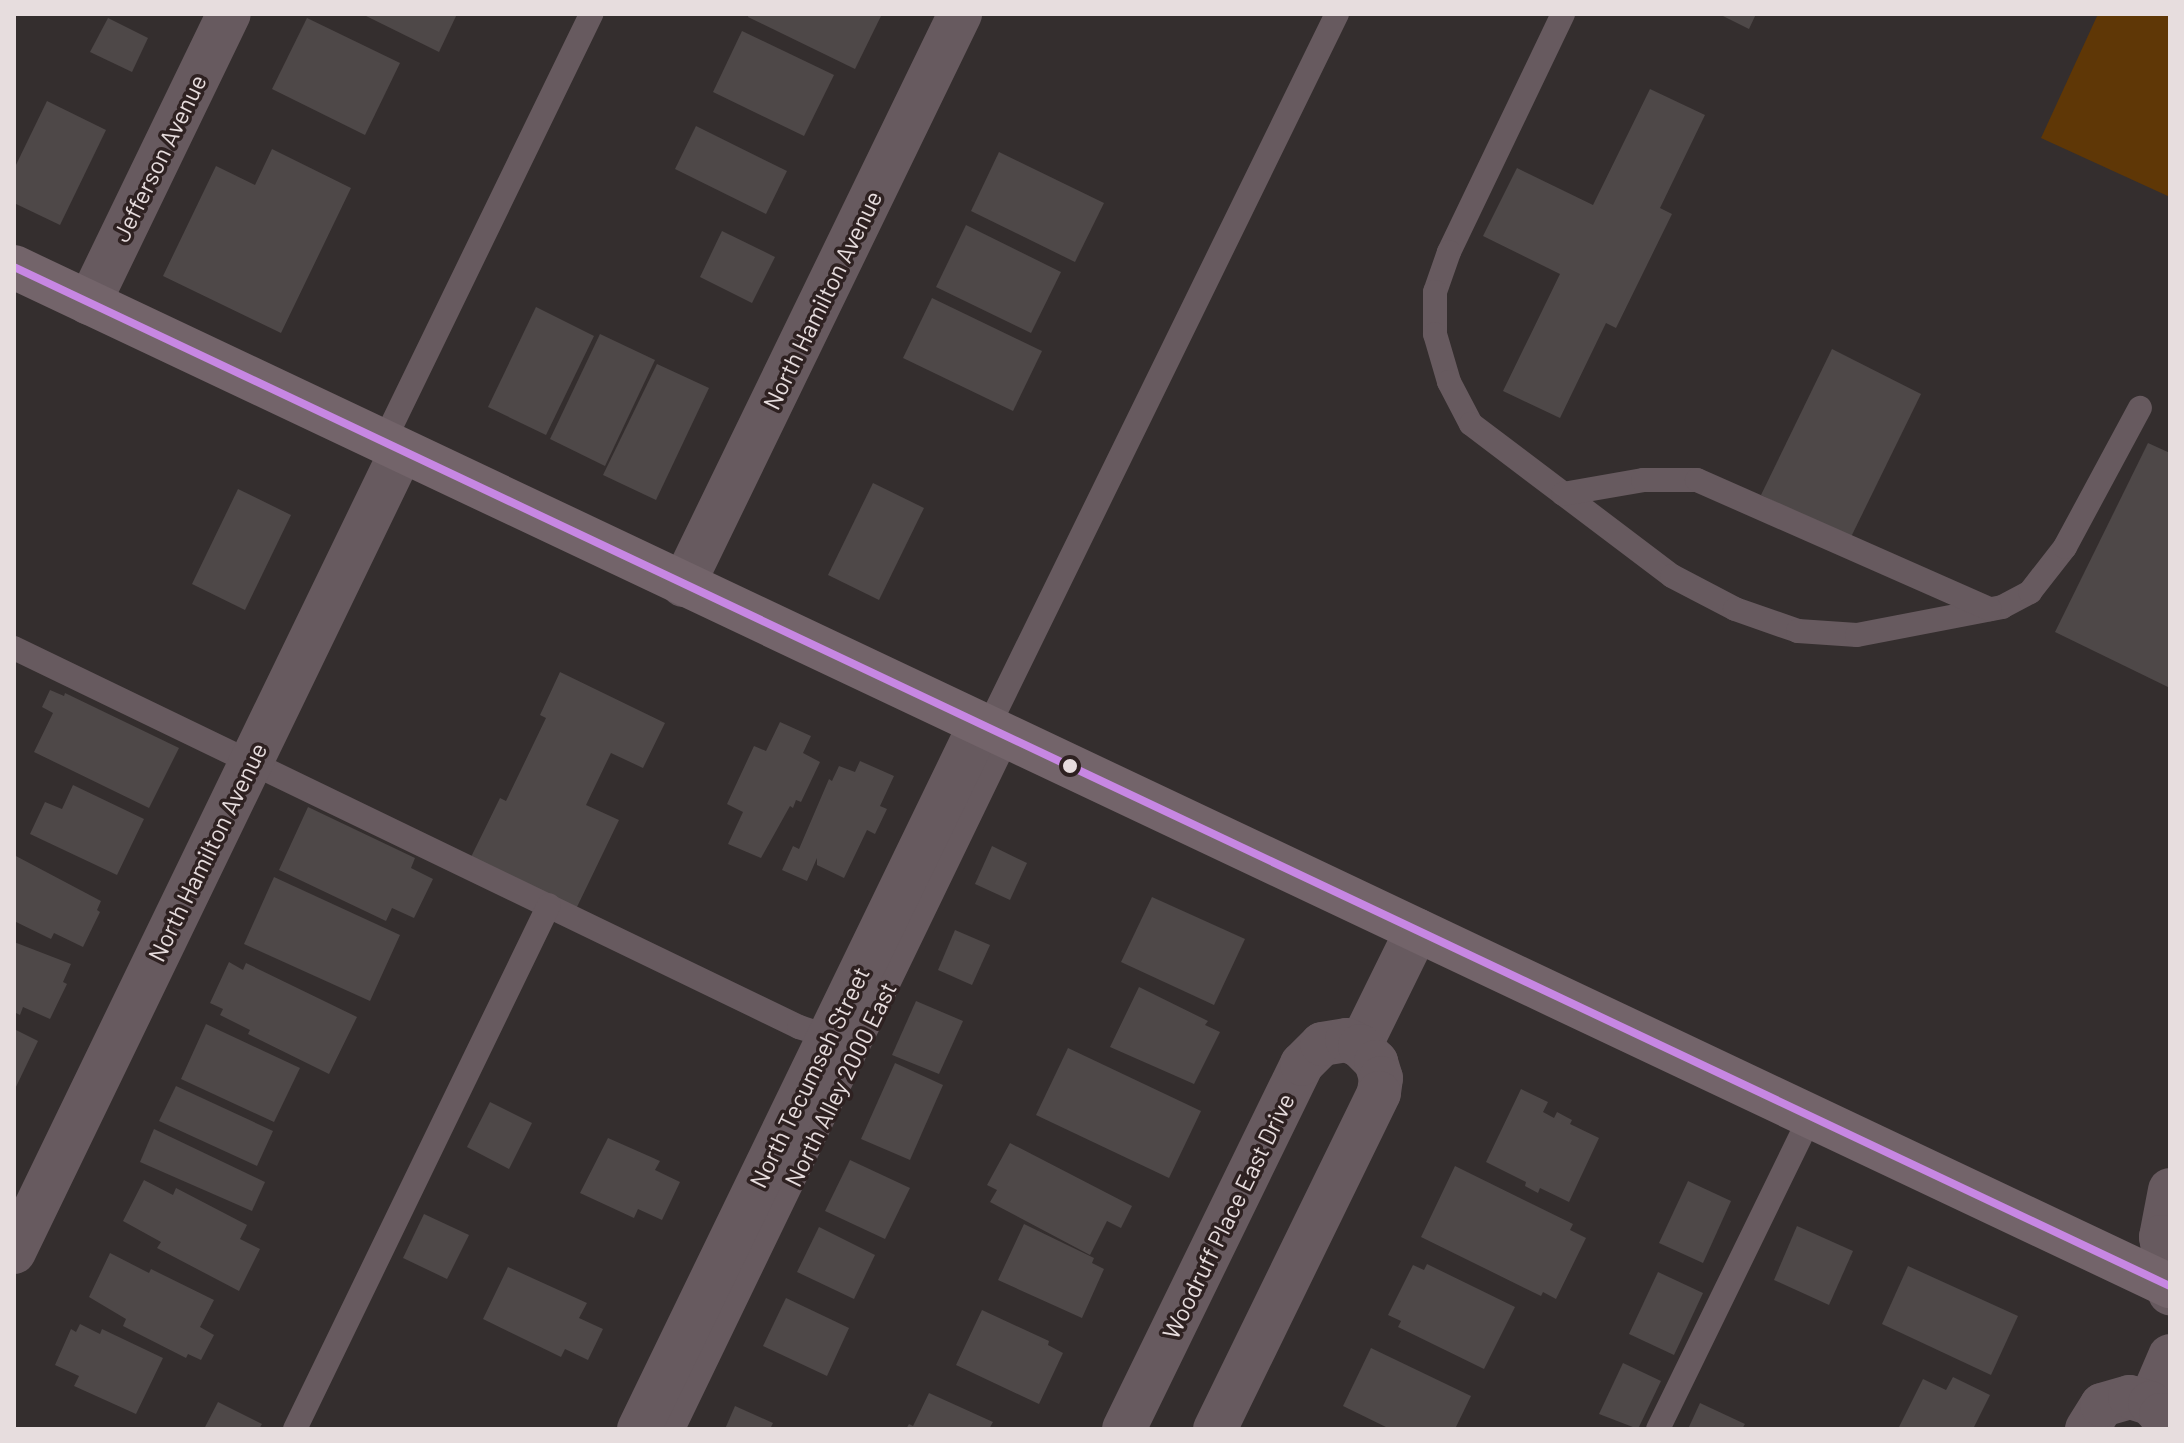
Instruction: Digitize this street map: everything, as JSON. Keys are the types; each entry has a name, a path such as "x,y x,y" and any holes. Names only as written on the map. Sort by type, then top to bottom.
{"main road":[{"path":"14,267 2170,1288"}],"street":[{"name":"Jefferson Avenue","path":"89,303 229,14"},
{"name":"North Hamilton Avenue","path":"683,585 960,14"},
{"name":"North Hamilton Avenue","path":"14,1252 251,761 392,447"},
{"name":"North Tecumseh Street","path":"639,1429 829,1037 991,731"},
{"path":"1215,1429 1379,1093 1381,1078 1376,1062 1360,1046 1417,930"},
{"name":"Woodruff Place East Drive","path":"1124,1429 1302,1064 1322,1044 1347,1040 1360,1046"},
{"path":"2170,1190 2161,1237 2170,1288"},
{"path":"2087,1429 2102,1405 2115,1398 2130,1397 2158,1416 2170,1356"}],"lane":[{"path":"392,447 591,14"},
{"name":"North Alley 2000 East","path":"673,1429 991,731 1337,14"},
{"path":"1563,14 1449,252 1435,292 1435,334 1449,382 1471,424 1672,576 1735,609 1798,631 1857,635 1990,609 2030,592 2065,547 2140,408"},
{"path":"1563,494 1643,480 1697,480 1990,609"},
{"path":"14,648 799,1027 829,1037"},
{"path":"295,1429 549,905"},
{"path":"1658,1429 1810,1117"}],"shaded area":[{"path":"2098,14 2170,14 2170,197 2041,138"}],"building":[{"path":"362,14 457,14 439,52"},
{"path":"749,14 882,14 855,69 748,17"},
{"path":"1719,14 1756,14 1749,29"},
{"path":"108,18 148,38 132,72 90,52"},
{"path":"307,18 400,63 365,135 272,89"},
{"path":"742,31 834,75 804,136 713,92"},
{"path":"1650,89 1705,115 1660,208 1672,214 1616,328 1606,323 1560,418 1503,391 1560,274 1483,236 1517,168 1593,205"},
{"path":"47,101 106,130 60,225 14,203 14,169"},
{"path":"696,126 787,171 766,214 675,169"},
{"path":"272,149 351,188 281,333 163,276 216,166 255,185"},
{"path":"999,152 1104,203 1075,262 971,211"},
{"path":"966,225 1061,272 1031,333 936,287"},
{"path":"722,231 775,257 752,303 700,277"},
{"path":"932,298 1042,351 1013,411 903,358"},
{"path":"536,307 594,336 546,435 488,407"},
{"path":"600,334 655,360 605,466 550,439"},
{"path":"1832,349 1921,394 1850,539 1761,495"},
{"path":"657,364 709,388 656,500 603,475"},
{"path":"2148,443 2170,453 2170,688 2055,632"},
{"path":"873,483 924,508 879,600 828,575"},
{"path":"238,489 291,515 245,610 192,584"},
{"path":"560,672 665,723 643,768 611,753 586,805 619,820 576,909 471,857 500,798 506,801 546,718 540,715"},
{"path":"50,690 64,696 65,693 179,748 149,808 34,752 53,713 42,707"},
{"path":"780,722 811,736 803,753 820,762 801,802 796,800 793,808 790,806 761,858 728,844 743,812 727,804 754,746 766,751"},
{"path":"860,761 894,776 880,806 887,809 875,834 867,830 844,878 817,865 817,858 807,881 782,870 793,846 799,849 829,779 832,781 839,766 855,772"},
{"path":"73,785 144,819 117,875 30,834 45,802 62,809"},
{"path":"308,807 415,858 411,868 433,879 414,918 392,908 386,921 279,870"},
{"path":"992,846 1027,863 1010,900 975,884"},
{"path":"14,855 101,901 97,910 100,912 83,947 54,933 51,939 14,921"},
{"path":"274,877 400,935 370,1001 244,944"},
{"path":"1152,897 1245,939 1214,1005 1121,962"},
{"path":"955,930 990,945 972,985 938,970"},
{"path":"14,942 71,964 63,982 67,984 50,1019 23,1007 20,1015 14,1012"},
{"path":"229,962 243,970 246,963 357,1017 329,1074 248,1034 250,1030 220,1015 223,1009 210,1003"},
{"path":"1139,987 1208,1021 1205,1025 1220,1032 1194,1084 1110,1047"},
{"path":"916,1001 963,1021 939,1074 892,1055"},
{"path":"206,1024 300,1068 274,1122 181,1079"},
{"path":"14,1029 38,1041 14,1091"},
{"path":"1068,1048 1201,1111 1169,1178 1036,1115"},
{"path":"895,1063 943,1085 910,1160 861,1139"},
{"path":"176,1086 273,1131 257,1166 159,1121"},
{"path":"1521,1089 1548,1102 1543,1112 1554,1118 1557,1112 1572,1120 1570,1124 1599,1138 1569,1202 1540,1188 1538,1193 1525,1186 1526,1182 1486,1162"},
{"path":"490,1102 532,1123 509,1169 467,1147"},
{"path":"154,1129 265,1182 252,1211 140,1162"},
{"path":"608,1138 660,1161 655,1170 680,1182 662,1220 638,1209 634,1218 580,1193"},
{"path":"1010,1143 1132,1206 1121,1228 1107,1221 1090,1255 990,1202 997,1190 987,1185"},
{"path":"850,1160 910,1188 885,1239 825,1211"},
{"path":"1455,1166 1573,1224 1570,1230 1586,1238 1556,1299 1543,1292 1541,1296 1421,1237"},
{"path":"144,1180 173,1195 176,1188 247,1225 240,1239 260,1249 239,1291 157,1248 161,1242 123,1221"},
{"path":"1688,1181 1731,1201 1703,1263 1659,1243"},
{"path":"424,1214 469,1235 447,1279 403,1258"},
{"path":"1024,1224 1094,1258 1092,1263 1104,1269 1082,1318 998,1280"},
{"path":"1797,1226 1853,1251 1829,1305 1774,1280"},
{"path":"819,1227 875,1255 854,1299 797,1272"},
{"path":"110,1253 214,1300 200,1327 214,1335 201,1360 188,1354 186,1358 123,1326 126,1319 89,1297"},
{"path":"1427,1264 1515,1307 1484,1369 1398,1327 1401,1321 1388,1315 1413,1265 1424,1270"},
{"path":"1908,1266 2018,1316 1991,1375 1882,1324"},
{"path":"508,1267 587,1303 579,1318 603,1329 588,1360 565,1349 561,1357 483,1319"},
{"path":"1658,1272 1703,1293 1674,1355 1629,1334"},
{"path":"786,1298 849,1328 827,1376 763,1346"},
{"path":"982,1310 1049,1341 1048,1345 1063,1353 1039,1404 956,1365"},
{"path":"80,1324 100,1334 102,1329 163,1358 136,1414 74,1386 79,1376 55,1365 71,1329 76,1332"},
{"path":"1371,1348 1471,1396 1455,1429 1390,1429 1343,1406"},
{"path":"1623,1363 1661,1381 1638,1429 1599,1414"},
{"path":"1953,1377 1990,1395 1973,1429 1898,1429 1923,1379 1946,1390"},
{"path":"929,1393 993,1422 989,1429 906,1429 909,1424 913,1426"},
{"path":"218,1402 262,1424 259,1429 204,1429"},
{"path":"1700,1403 1745,1424 1742,1429 1688,1429"},
{"path":"735,1406 773,1423 770,1429 725,1429"}],"transit line":[{"path":"14,267 2170,1286"}]}
